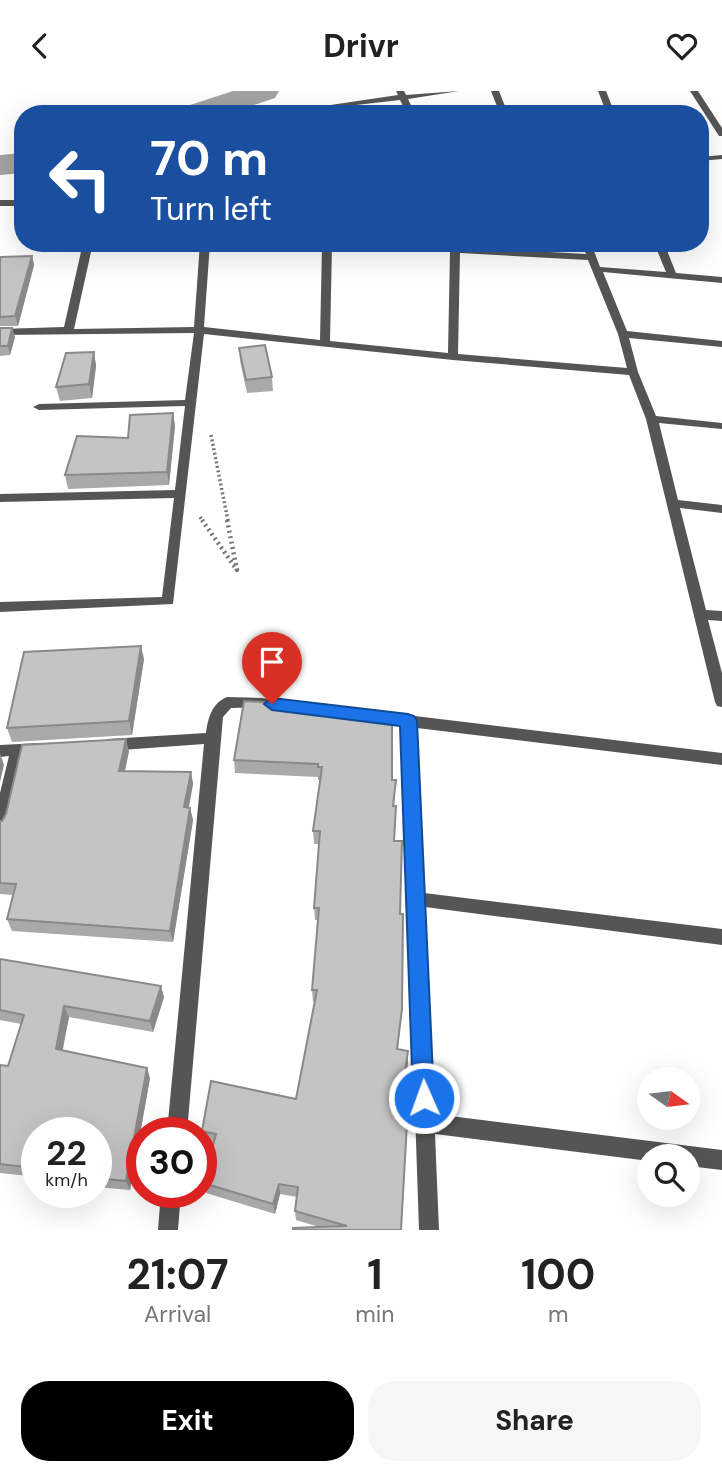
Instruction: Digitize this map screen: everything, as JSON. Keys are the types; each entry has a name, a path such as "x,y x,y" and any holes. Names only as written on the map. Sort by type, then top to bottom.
{"street":[{"path":"333,105 401,94 455,91"},
{"path":"709,114 722,134"},
{"path":"68,330 87,252"},
{"path":"0,607 168,601 199,330 204,252"},
{"path":"326,252 326,344"},
{"path":"453,357 455,252"},
{"path":"476,252 593,263 672,276 722,280"},
{"path":"589,252 623,334 652,419 722,702"},
{"path":"663,252 672,276"},
{"path":"0,332 199,330 453,357 634,372"},
{"path":"623,334 722,344"},
{"path":"39,407 191,403"},
{"path":"652,419 722,426"},
{"path":"0,498 181,493"},
{"path":"673,503 722,509"},
{"path":"700,614 722,616"},
{"path":"178,1117 212,739 216,715 227,702 245,701 722,759"},
{"path":"408,721 429,1230"},
{"path":"87,746 212,739"},
{"path":"0,751 60,748"},
{"path":"0,825 18,750"},
{"path":"416,899 722,937"},
{"path":"425,1123 722,1160"},
{"path":"168,1230 170,1208"}],"path":[{"path":"198,513 237,570 209,429"}],"building":[{"path":"32,256 15,316 0,317 0,257"},
{"path":"0,328 12,328 8,346 0,346"},
{"path":"265,345 272,377 246,380 239,348"},
{"path":"94,352 89,384 56,387 66,353"},
{"path":"173,413 167,472 65,475 77,436 128,438 130,415"},
{"path":"141,646 129,721 7,728 24,652"},
{"path":"244,701 317,705 316,713 392,714 392,780 396,780 393,806 396,806 394,841 402,841 402,1009 397,1049 408,1051 400,1105 408,1105 401,1230 293,1230 347,1226 295,1211 298,1187 279,1184 273,1204 217,1187 217,1117 205,1117 211,1081 296,1099 317,990 312,990 319,908 314,908 320,831 313,831 322,767 318,767 318,764 234,760"},
{"path":"126,739 119,771 191,772 184,807 190,808 170,931 7,919 16,884 0,883 0,821 6,814 22,745"},
{"path":"0,959 161,986 150,1021 64,1006 56,1049 147,1068 138,1117 126,1117 126,1181 112,1180 112,1117 21,1117 21,1166 0,1164 0,1065 8,1066 24,1015 0,1010"}],"waterway":[{"path":"222,105 264,91"},
{"path":"0,165 14,164"}],"route":[{"path":"272,704 408,721 424,1098"}]}
